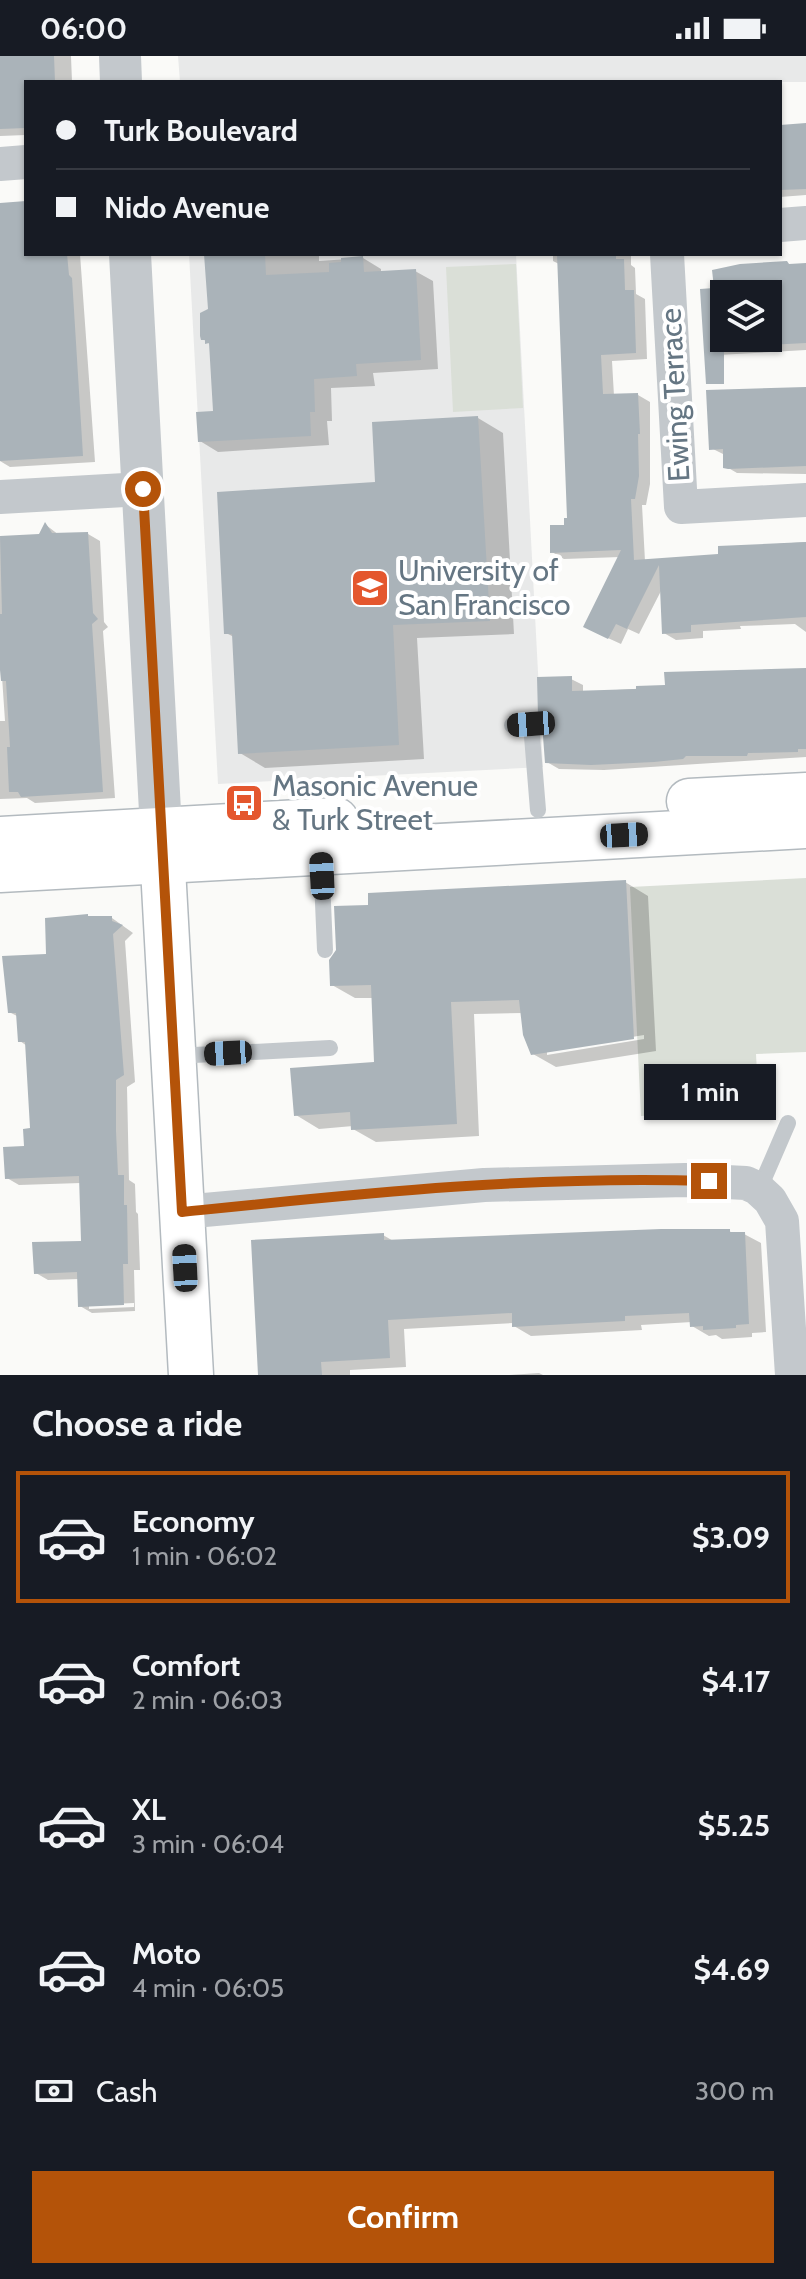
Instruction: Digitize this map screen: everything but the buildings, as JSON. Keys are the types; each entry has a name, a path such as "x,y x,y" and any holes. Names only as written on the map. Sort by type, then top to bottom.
{"main road":[{"path":"0,870 162,846 538,810 806,795"},
{"path":"0,839 321,851 806,826"},
{"path":"162,846 191,1375"}],"street":[{"path":"120,56 121,80"},
{"path":"0,164 24,162"},
{"path":"782,225 806,223"},
{"path":"130,256 162,846"},
{"name":"Ewing Terrace","path":"667,256 681,507 806,500"},
{"path":"0,497 143,489"},
{"path":"182,1212 432,1188 537,1182 701,1180 746,1183 765,1195 782,1221 792,1375"}],"lane":[{"path":"512,725 531,724 538,810"},
{"path":"321,851 325,950"},
{"path":"174,1056 330,1048"},
{"path":"765,1195 788,1123"}],"shaded area":[{"path":"178,56 806,56 806,82 180,80"},
{"name":"University of San Francisco","path":"189,256 516,256 543,767 218,784"},
{"path":"516,264 523,408 453,412 446,267"},
{"path":"806,878 806,1052 756,1054 759,1110 641,1116 630,887"}],"place":[{"name":"University of San Francisco","path":"370,588"},
{"name":"Masonic Avenue & Turk Street","path":"244,803"}],"route":[{"path":"143,489 182,1212 484,1185 587,1180 709,1181"}]}
